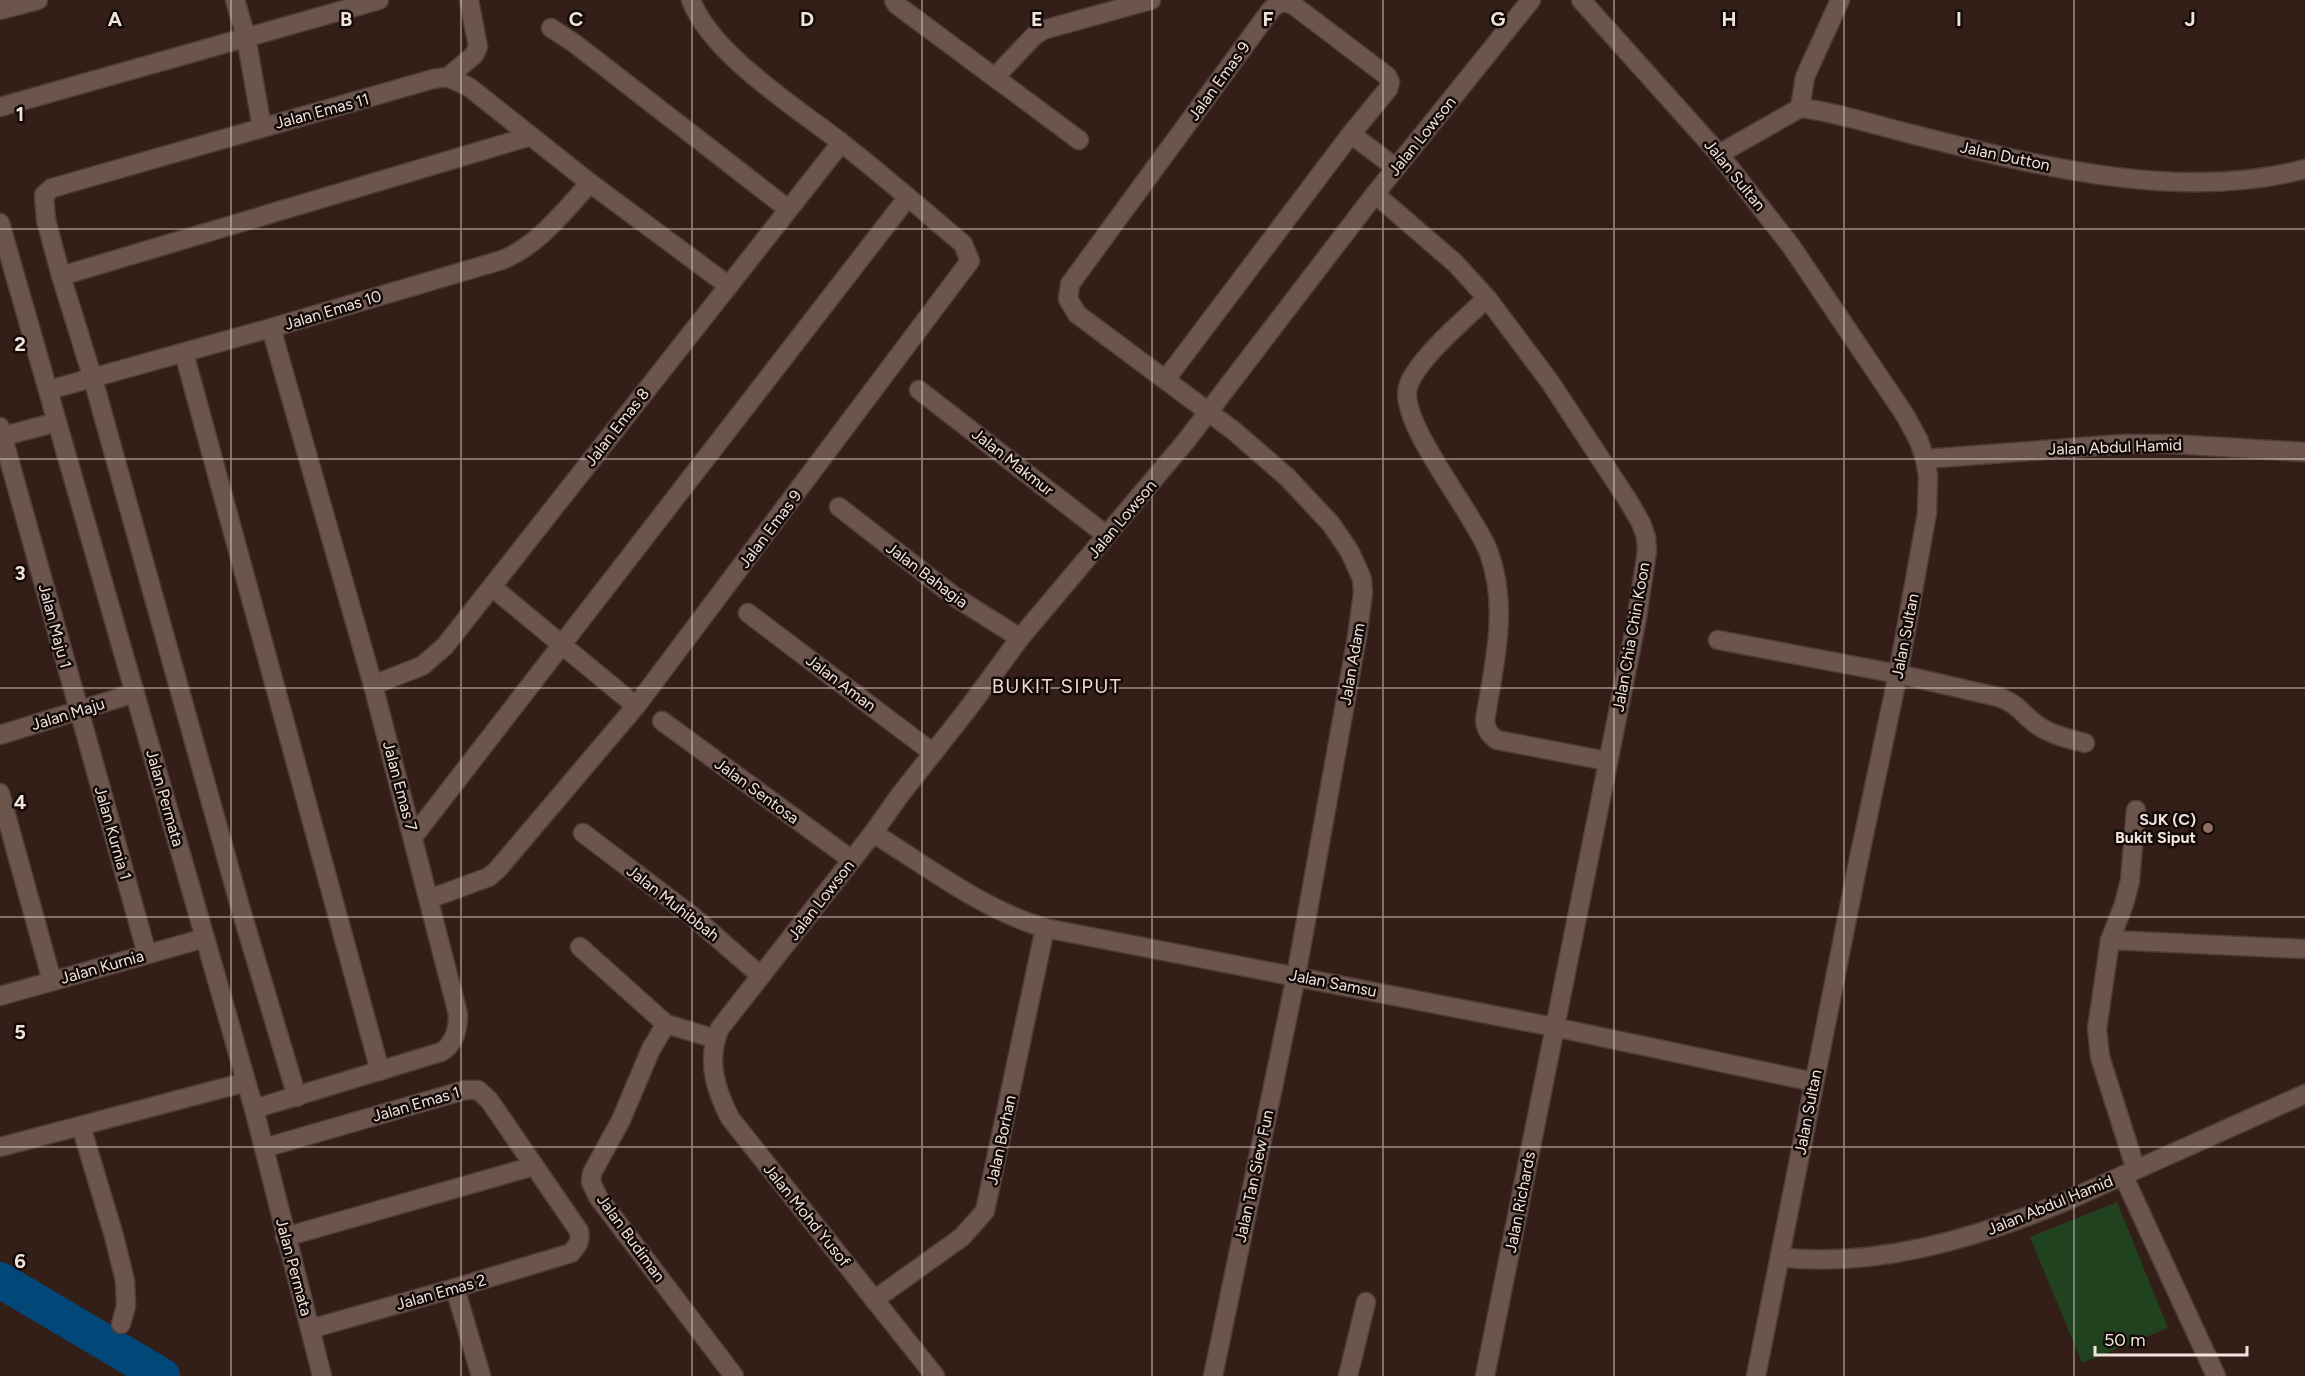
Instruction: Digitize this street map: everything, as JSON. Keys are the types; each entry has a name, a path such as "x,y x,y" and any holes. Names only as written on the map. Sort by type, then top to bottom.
{"street":[{"path":"0,10 38,0"},
{"path":"235,0 246,37 262,128"},
{"path":"0,106 379,0"},
{"path":"469,0 478,47 474,55 448,77 469,87 590,183 729,286"},
{"name":"Jalan Emas 9","path":"429,899 483,879 498,869 636,706 970,261 963,244 908,196 798,111 715,40 702,24 691,0"},
{"path":"894,0 897,5 996,76 1079,140"},
{"path":"996,76 1034,36 1043,30 1151,0"},
{"name":"Jalan Lowson","path":"716,1039 720,1028 873,833 1020,638 1154,482 1396,168 1531,0"},
{"name":"Jalan Sultan","path":"1581,0 1719,154 1791,246 1905,415 1919,441 1928,476 1927,513 1898,674 1756,1376"},
{"path":"1719,154 1800,108 1805,78 1840,0"},
{"name":"Jalan Emas 9","path":"1166,379 1351,134 1388,89 1390,82 1387,76 1292,4 1277,3 1070,284 1068,299 1077,314 1209,412"},
{"path":"551,28 788,209"},
{"name":"Jalan Emas 11","path":"297,1097 241,910 93,379 61,276 46,220 44,195 52,188 433,79 448,77"},
{"name":"Jalan Dutton","path":"1800,108 2022,162 2151,180 2206,183 2247,181 2272,178 2305,169"},
{"path":"1351,134 1396,168"},
{"path":"61,276 531,136"},
{"name":"Jalan Emas 8","path":"373,685 406,674 433,659 465,622 841,143"},
{"name":"Jalan Emas 10","path":"49,390 271,328 520,253 547,229 590,183"},
{"name":"Jalan Chia Chin Koon","path":"1376,194 1455,262 1487,298 1550,382 1629,502 1646,537 1646,567 1636,623 1554,1027"},
{"path":"413,837 908,196"},
{"name":"Jalan Permata","path":"0,223 254,1109 322,1376"},
{"path":"1487,298 1449,334 1418,370 1408,388 1407,399 1414,420 1428,447 1480,534 1495,573 1500,616 1485,720 1486,728 1489,735 1497,740 1607,761"},
{"name":"Jalan Emas 7","path":"254,1109 441,1052 449,1048 458,1029 458,1014 373,685 271,328"},
{"path":"184,353 380,1071"},
{"name":"Jalan Makmur","path":"919,390 1106,536"},
{"name":"Jalan Adam","path":"1209,412 1287,477 1330,524 1350,552 1362,579 1364,593 1357,637 1296,976"},
{"path":"1,434 57,422"},
{"name":"Jalan Maju 1","path":"1,434 78,711"},
{"name":"Jalan Abdul Hamid","path":"1925,459 2122,444 2183,444 2305,452"},
{"name":"Jalan Bahagia","path":"838,507 955,597 1020,638"},
{"path":"492,587 636,706"},
{"name":"Jalan Aman","path":"748,613 933,753"},
{"path":"1718,640 1898,674 2011,701 2045,730 2085,743"},
{"name":"Jalan Maju","path":"0,735 135,693"},
{"name":"Jalan Kurnia 1","path":"78,711 147,954"},
{"name":"Jalan Sentosa","path":"662,722 852,860"},
{"path":"0,793 52,981"},
{"path":"2136,810 2130,881 2110,940 2097,1043 2130,1173 2216,1376"},
{"name":"Jalan Muhibbah","path":"583,833 708,929 761,976"},
{"name":"Jalan Samsu","path":"873,833 989,905 1019,921 1045,928 1554,1027 1814,1082"},
{"name":"Jalan Borhan","path":"874,1300 962,1237 985,1211 1045,928"},
{"name":"Jalan Kurnia","path":"0,996 205,938"},
{"path":"2110,940 2305,949"},
{"path":"580,947 666,1024 716,1039"},
{"name":"Jalan Tan Siew Fun","path":"1212,1376 1296,976"},
{"name":"Jalan Budiman","path":"666,1024 651,1049 621,1120 592,1173 591,1182 598,1197 734,1376"},
{"name":"Jalan Richards","path":"1485,1376 1554,1027"},
{"name":"Jalan Mohd Yusof","path":"716,1039 714,1077 730,1118 935,1376"},
{"path":"0,1147 246,1082"},
{"name":"Jalan Emas 1","path":"264,1148 465,1090 478,1090 489,1100 534,1166"},
{"name":"Jalan Abdul Hamid","path":"1780,1257 1802,1260 1836,1259 1889,1253 1937,1244 2029,1217 2305,1094"},
{"path":"81,1126 112,1227 125,1281 126,1306 121,1324"},
{"path":"285,1237 534,1166"},
{"name":"Jalan Emas 2","path":"310,1329 571,1253 580,1239 579,1231 534,1166"},
{"path":"455,1288 481,1376"},
{"path":"1348,1376 1366,1302"}],"green space":[{"path":"2117,1202 2168,1328 2082,1363 2030,1237"}],"waterway":[{"path":"0,1280 162,1376"}],"place":[{"name":"SJK (C) Bukit Siput","path":"2208,828"}],"district":[{"name":"BUKIT SIPUT","path":"1057,686"}]}
